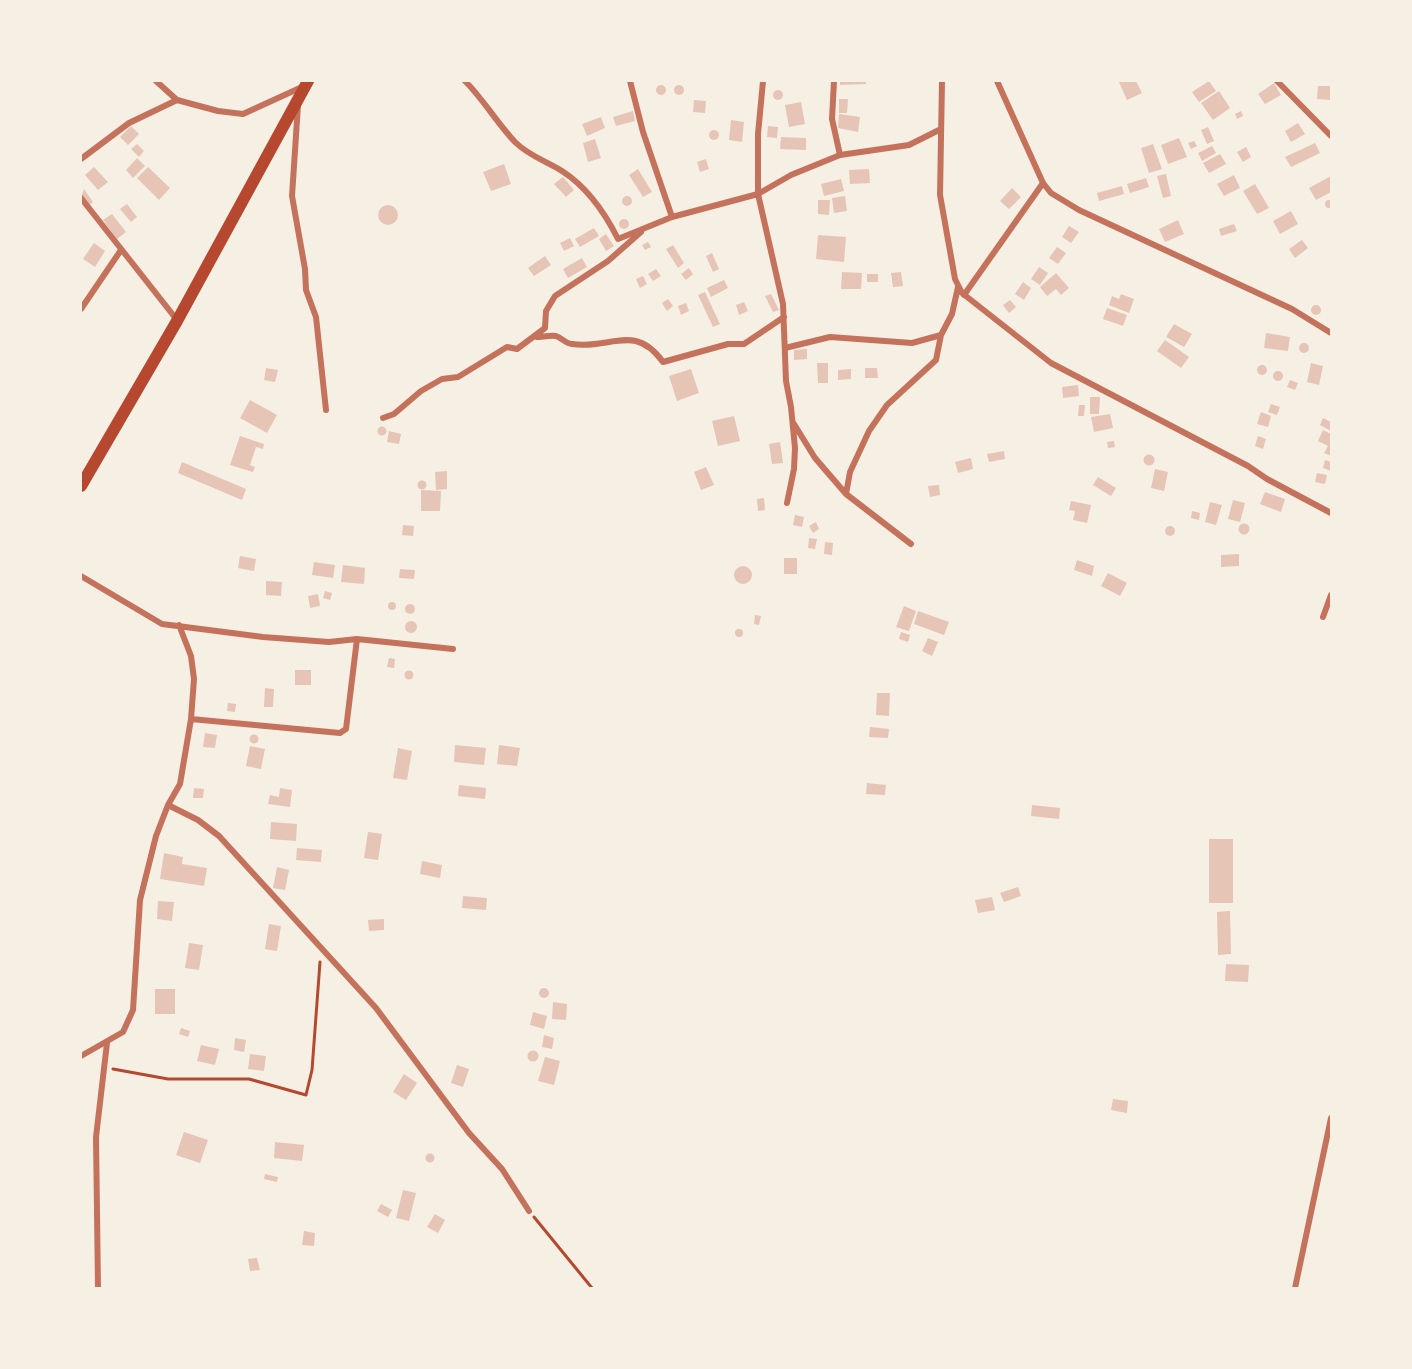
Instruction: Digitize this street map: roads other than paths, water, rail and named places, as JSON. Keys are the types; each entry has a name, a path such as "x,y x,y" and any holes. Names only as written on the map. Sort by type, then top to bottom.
{"main road":[{"path":"81,486 177,321 308,82"}],"street":[{"path":"156,81 177,100 218,111 243,114 308,82"},
{"path":"465,81 483,99 515,142 532,156 563,171 603,209 618,239 672,217 758,194 791,175 840,155 909,145 939,130"},
{"path":"630,81 643,132 672,217"},
{"path":"763,81 758,134 758,194 783,304 786,381 792,421 794,468 786,503"},
{"path":"834,81 832,120 840,155"},
{"path":"942,81 939,130 940,195 958,286 964,295 1051,363 1248,466 1267,479 1331,513"},
{"path":"997,81 1043,183 1051,193 1079,210 1292,309 1331,333"},
{"path":"1277,81 1331,136"},
{"path":"299,98 292,196 305,269 306,290 316,317 326,410"},
{"path":"81,159 129,123 177,100"},
{"path":"964,295 1043,183"},
{"path":"81,198 177,321"},
{"path":"383,418 394,414 421,391 442,379 458,376 507,347 517,349 536,337 545,328 546,311 555,296 608,261 645,228"},
{"path":"81,309 121,250"},
{"path":"846,494 850,472 869,431 887,405 936,360 941,335 952,314 958,286"},
{"path":"536,337 555,336 570,344 593,344 625,339 638,341 652,347 663,362 728,344 744,344 784,317"},
{"path":"785,348 830,338 912,343 941,335"},
{"path":"792,421 814,458 846,494 911,544"},
{"path":"81,576 162,624 263,637 329,642 357,639 453,649"},
{"path":"1331,595 1323,617 1331,614"},
{"path":"81,1056 123,1032 133,1010 140,900 156,836 168,805 180,784 191,719 194,679 191,656 179,625"},
{"path":"191,719 340,733 346,729 357,639"},
{"path":"168,805 198,819 219,836 321,945 376,1008 470,1133 502,1169 530,1211"},
{"path":"98,1288 96,1137 107,1043"},
{"path":"1295,1288 1331,1118"}]}
